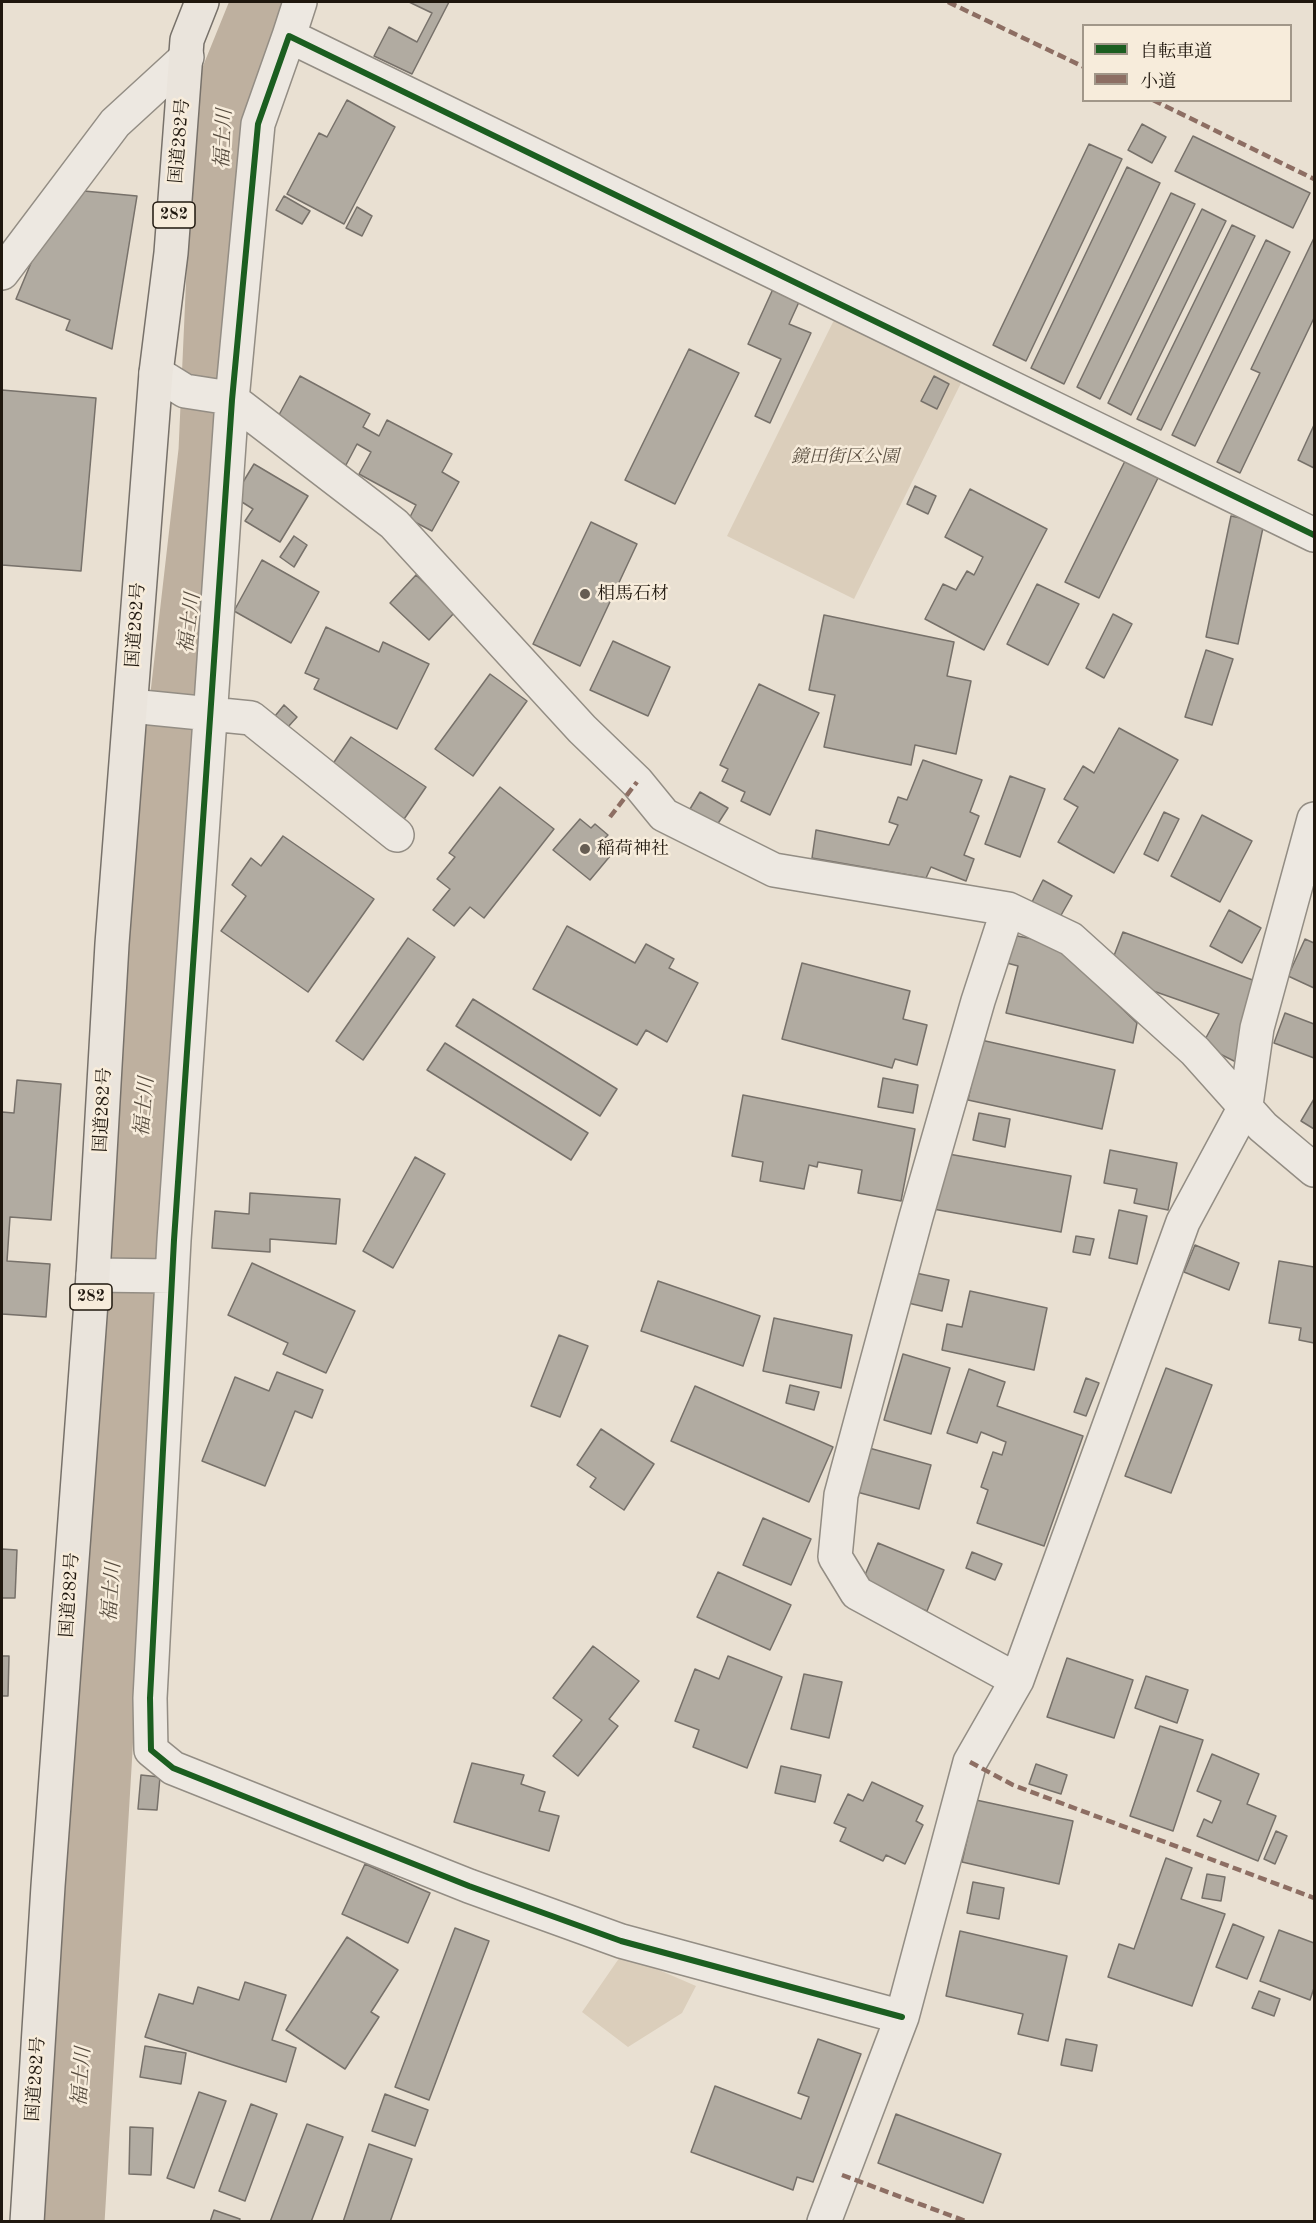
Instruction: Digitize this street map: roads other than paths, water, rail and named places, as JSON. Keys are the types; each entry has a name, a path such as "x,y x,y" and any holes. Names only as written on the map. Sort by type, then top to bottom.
{"highway":[{"name":"国道282号","path":"27,2222 48,1886 95,1275 112,944 156,373 171,253 187,40 202,2"}],"street":[{"path":"300,2 258,124 231,399 170,1276 150,1698 151,1750 173,1768 184,1773 469,1886 621,1941 902,2017"},
{"path":"289,36 1314,535"},
{"path":"2,273 115,123 187,57"},
{"path":"156,373 185,391 231,399 394,524 574,720 637,782 663,815 774,870 1008,909 1071,939 1195,1051 1246,1105 1263,1127 1314,1170"},
{"path":"130,706 251,718 397,835"},
{"path":"824,2222 902,2017 970,1762 1017,1680 1183,1222 1246,1105 1257,1028 1310,851 1314,819"},
{"path":"1008,909 978,1001 922,1194 841,1495 835,1557 857,1593 1017,1680"},
{"path":"95,1275 170,1276"}],"waterway":[{"name":"福士川","path":"73,2222 118,1464 133,1263 172,781 210,451 226,93 263,2"}],"place":[{"name":"相馬石材","path":"585,594"},
{"name":"稲荷神社","path":"585,849"}],"park label":[{"name":"鏡田街区公園","path":"845,457"}]}
